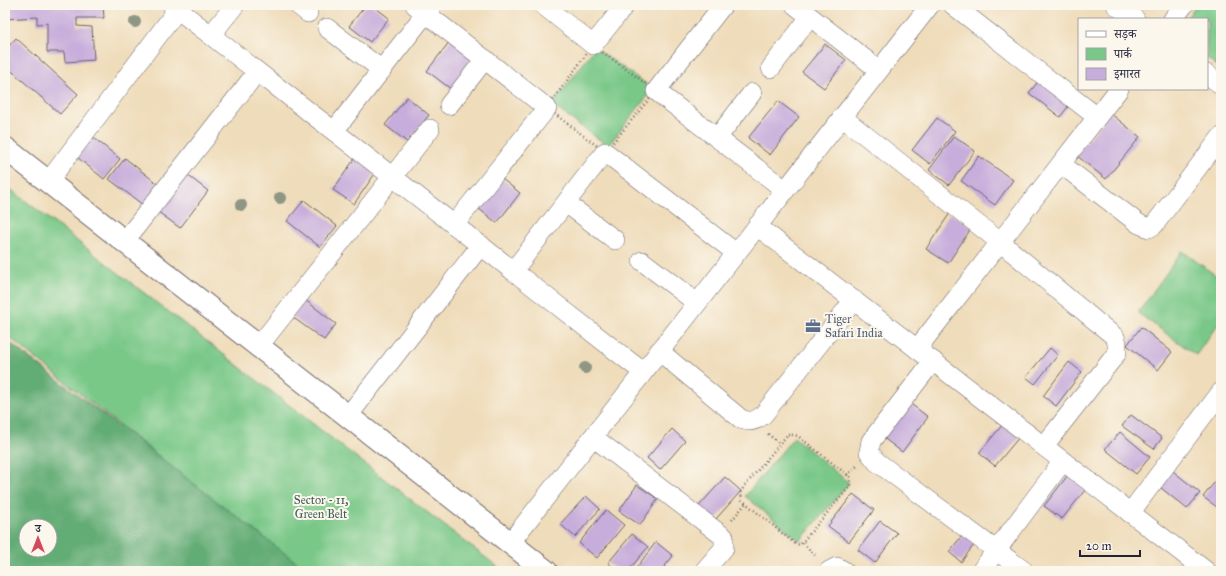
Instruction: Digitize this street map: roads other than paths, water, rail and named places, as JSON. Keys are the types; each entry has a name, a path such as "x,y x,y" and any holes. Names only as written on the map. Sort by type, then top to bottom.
{"street":[{"path":"211,35 235,5"},
{"path":"543,5 593,45 625,5"},
{"path":"723,5 656,91 785,190"},
{"path":"795,5 879,70"},
{"path":"510,543 930,5"},
{"path":"953,5 1097,117"},
{"path":"1116,5 1134,18"},
{"path":"1174,18 1184,5"},
{"path":"48,182 175,7 644,372"},
{"path":"334,131 382,70 424,8 485,60 547,108 454,225"},
{"path":"771,68 810,17"},
{"path":"327,28 382,70"},
{"path":"449,105 485,60"},
{"path":"124,242 257,72"},
{"path":"1208,75 1221,84"},
{"path":"917,349 1118,90"},
{"path":"717,138 752,93"},
{"path":"842,117 1000,242 1115,337 1117,343 1117,353 1044,446"},
{"path":"258,347 430,129"},
{"path":"1061,164 1139,224 1149,228 1154,225 1221,137"},
{"path":"5,148 546,571"},
{"path":"513,271 606,152 736,253"},
{"path":"566,203 614,240"},
{"path":"757,226 1130,512 1197,568"},
{"path":"348,416 480,245"},
{"path":"642,261 697,303"},
{"path":"659,351 741,419 752,421 763,415 854,300"},
{"path":"933,361 871,441 869,452 877,462 1024,571"},
{"path":"1130,512 1221,392"},
{"path":"593,437 724,537 724,548 704,571"},
{"path":"981,571 1063,461"},
{"path":"829,571 837,567 844,571"}],"place":[{"name":"Tiger Safari India","path":"813,326"}],"park label":[{"name":"Sector - 11, Green Belt","path":"321,507"}]}
